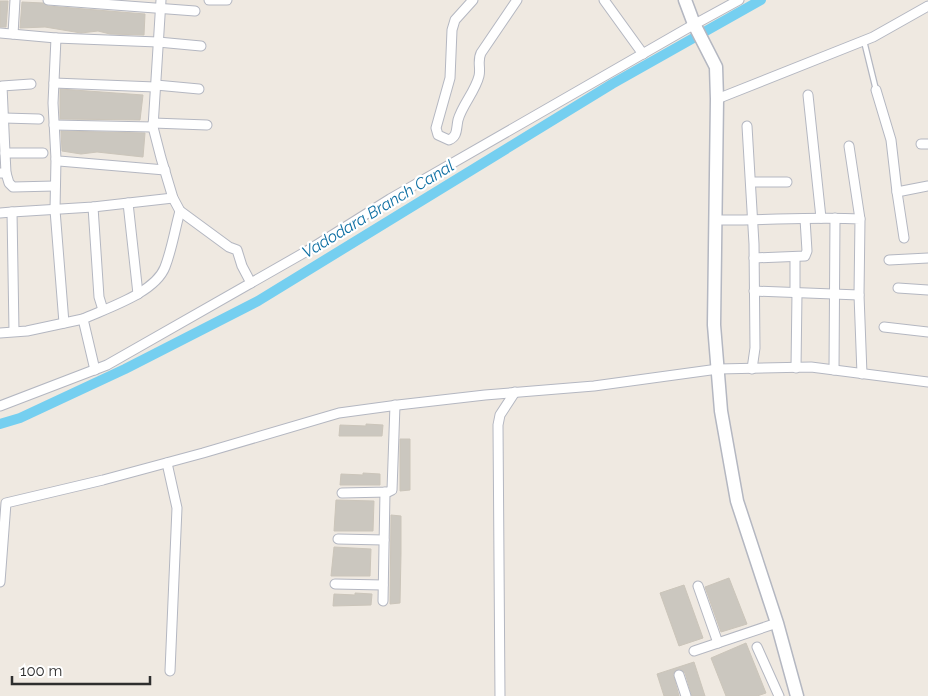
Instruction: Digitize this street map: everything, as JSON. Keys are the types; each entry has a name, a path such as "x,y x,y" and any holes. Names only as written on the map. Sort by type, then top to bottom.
{"street":[{"path":"13,34 15,0"},
{"path":"48,0 161,4 195,11"},
{"path":"209,0 227,0"},
{"path":"473,0 455,20 452,30 450,78 436,128 438,135 449,140 457,132 458,119 478,77 478,60 481,53 517,0"},
{"path":"604,0 643,54"},
{"path":"685,0 695,26 716,68 714,325 721,411 737,501 777,623 793,694"},
{"path":"0,406 107,365 251,283 390,199 739,0"},
{"path":"161,4 153,125 173,198 180,211 228,247 237,251 251,283"},
{"path":"717,99 864,41 928,6"},
{"path":"0,32 56,38 158,42 202,46"},
{"path":"56,38 54,83 55,186 64,323"},
{"path":"54,83 199,88"},
{"path":"32,84 2,86 5,153 3,173 13,187 55,186"},
{"path":"876,90 891,140 904,238"},
{"path":"808,95 821,218"},
{"path":"4,118 39,119"},
{"path":"54,125 207,125"},
{"path":"747,126 752,182 754,258 755,348 752,369"},
{"path":"849,146 860,219 859,295 862,374"},
{"path":"5,153 43,152"},
{"path":"56,159 59,161 164,170"},
{"path":"752,182 787,182"},
{"path":"897,192 928,186"},
{"path":"0,213 56,210 173,198"},
{"path":"128,203 138,294"},
{"path":"94,206 98,297 102,310"},
{"path":"0,333 28,331 83,319 138,294 158,279 165,268 180,211"},
{"path":"12,212 14,331"},
{"path":"834,370 835,218"},
{"path":"754,258 802,257 807,253 806,219"},
{"path":"715,220 860,219"},
{"path":"795,257 796,368"},
{"path":"889,260 928,258"},
{"path":"898,288 928,290"},
{"path":"754,292 859,295"},
{"path":"83,319 95,370"},
{"path":"884,327 928,332"},
{"path":"0,582 3,503 167,463 339,413 515,392 594,386 718,369 811,368 928,382"},
{"path":"500,696 498,425 500,415 515,392"},
{"path":"342,493 384,492 392,490 394,485 395,405"},
{"path":"167,463 177,508 170,671"},
{"path":"383,601 384,492"},
{"path":"338,539 384,540"},
{"path":"335,584 383,584"},
{"path":"698,586 718,643"},
{"path":"694,651 777,623"},
{"path":"757,646 780,696"},
{"path":"679,675 686,696"}],"lane":[{"path":"864,41 876,90"}],"building":[{"path":"0,1 8,1 6,27 0,27"},
{"path":"22,2 145,14 144,35 110,34 98,31 81,33 45,27 20,28"},
{"path":"60,89 143,95 140,120 60,119"},
{"path":"61,131 145,133 143,157 97,152 81,154 62,151"},
{"path":"366,424 383,425 382,436 339,436 340,425 366,426"},
{"path":"400,439 410,439 410,490 400,491"},
{"path":"363,473 380,474 380,485 340,485 341,474 363,475"},
{"path":"336,500 374,501 373,531 334,531"},
{"path":"391,515 401,516 401,553 400,603 390,604"},
{"path":"334,547 371,549 370,576 331,576"},
{"path":"729,578 747,624 721,632 705,587"},
{"path":"684,585 703,638 679,646 660,593"},
{"path":"355,593 372,594 371,605 333,606 334,594 355,595"},
{"path":"746,643 766,693 757,696 726,696 711,658"},
{"path":"694,662 705,696 692,696 685,673 680,669 673,674 679,696 664,696 657,674"}],"waterway":[{"name":"Vadodara Branch Canal","path":"0,424 20,418 125,369 258,301 612,84 761,0"}]}
